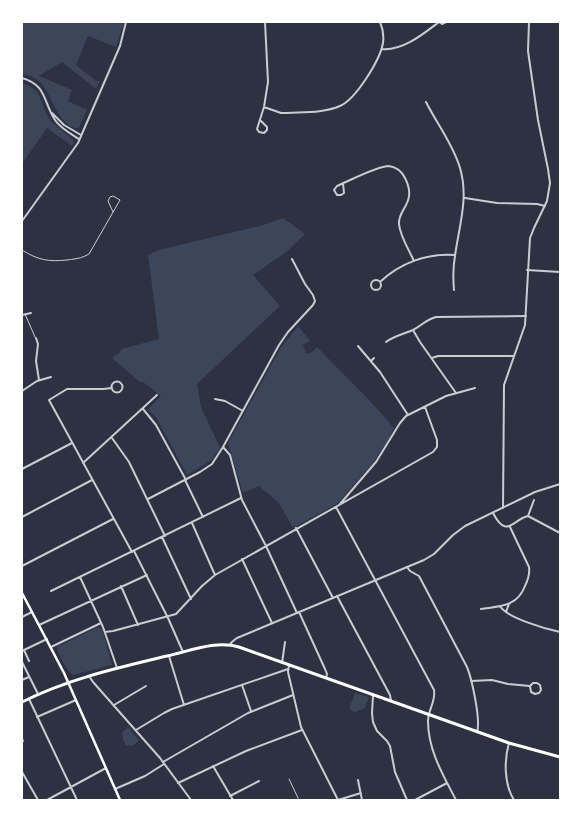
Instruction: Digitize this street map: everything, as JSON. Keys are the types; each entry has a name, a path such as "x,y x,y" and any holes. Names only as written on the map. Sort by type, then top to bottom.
{"main road":[{"path":"22,593 69,682 120,800"},
{"path":"22,702 38,694 89,675 213,645 230,644 509,743 560,757"}],"street":[{"path":"22,221 79,139 120,46 126,22"},
{"path":"260,120 267,126 264,133 259,132 257,129 264,107 268,82 265,22"},
{"path":"264,107 284,113 327,110 347,102 356,93 382,49 383,33 380,22"},
{"path":"382,49 391,49 405,44 420,36 439,22 442,24 446,22"},
{"path":"503,508 504,390 506,377 524,330 526,316 527,270 531,235 545,206 549,192 550,178 538,120 528,51 529,22"},
{"path":"22,78 39,87 44,93 54,120 79,139"},
{"path":"426,102 455,154 462,173 464,198 463,217 455,255 454,290"},
{"path":"51,112 64,125 81,135"},
{"path":"343,183 344,193 337,195 335,188 343,183 383,167 393,167 401,172 410,193 407,206 400,217 399,227 414,261"},
{"path":"464,198 503,204 537,204 545,206"},
{"path":"380,282 396,269 414,261 438,255 455,255"},
{"path":"148,500 210,466 223,447 278,345 314,303 313,295 305,284 292,259"},
{"path":"527,270 560,272"},
{"path":"376,280 380,282 381,286 379,289 376,290 372,288 371,285 373,282 376,280"},
{"path":"22,315 31,313"},
{"path":"386,342 413,330 429,319 440,316 526,316"},
{"path":"413,330 456,393"},
{"path":"36,338 38,347 36,361 39,380"},
{"path":"358,346 383,376 408,415"},
{"path":"432,358 438,356 514,356"},
{"path":"371,361 374,358"},
{"path":"22,391 39,380 51,377"},
{"path":"115,381 120,382 123,386 122,390 117,392 112,388 115,381"},
{"path":"112,388 103,390 67,389 49,400 146,575 168,618 183,652"},
{"path":"339,505 376,462 400,423 408,415 456,393 475,388"},
{"path":"83,463 112,438 157,395"},
{"path":"215,399 225,401 243,411"},
{"path":"105,632 168,618 179,613 202,586 214,575 433,452 437,447 437,440 425,406"},
{"path":"143,408 156,425 186,480 203,517"},
{"path":"112,438 126,456 165,536"},
{"path":"22,469 72,442"},
{"path":"223,447 230,455 241,498 326,669 326,678"},
{"path":"22,517 92,480"},
{"path":"230,644 236,638 424,560 434,554 453,535 465,526 539,490 560,484"},
{"path":"51,592 241,498"},
{"path":"528,516 534,500"},
{"path":"336,507 434,690 434,697 428,722 433,754 456,800"},
{"path":"493,513 506,527 510,527 524,517 528,516 560,533"},
{"path":"22,566 114,518"},
{"path":"192,522 214,575"},
{"path":"481,609 509,604 523,592 529,571 528,564 510,527"},
{"path":"296,528 333,598"},
{"path":"162,537 191,599"},
{"path":"242,559 272,623"},
{"path":"407,567 410,571 419,576 467,667 478,722 477,732"},
{"path":"39,625 146,575"},
{"path":"80,578 105,632 117,668"},
{"path":"121,586 138,625"},
{"path":"337,596 390,695 391,702"},
{"path":"506,612 509,604"},
{"path":"500,606 506,612 541,628 560,632"},
{"path":"22,617 32,612"},
{"path":"51,647 101,624"},
{"path":"29,661 23,651 47,639"},
{"path":"282,663 285,642"},
{"path":"168,656 184,705"},
{"path":"22,662 38,694"},
{"path":"289,665 288,669 293,695 302,730 338,800 361,793"},
{"path":"136,730 164,713 288,669"},
{"path":"89,675 93,682 164,763 191,800"},
{"path":"22,680 29,677"},
{"path":"471,681 492,680 512,685 530,686 533,683 536,683 540,685 541,690 537,693 533,693 530,690 530,686"},
{"path":"242,685 251,711"},
{"path":"114,705 146,686"},
{"path":"115,789 145,776 251,711 293,695"},
{"path":"373,696 373,722 378,733 390,746 395,772 407,800"},
{"path":"29,698 77,800"},
{"path":"37,717 76,700"},
{"path":"178,783 268,742 302,730"},
{"path":"509,743 507,776 508,788 514,800"},
{"path":"213,766 233,800"},
{"path":"47,800 106,768"},
{"path":"22,772 38,800"},
{"path":"358,780 362,800"},
{"path":"230,796 259,781"},
{"path":"415,800 447,783"}],"lane":[{"path":"22,250 32,256 46,261 85,256 89,254 120,200 113,196 110,197 108,203 113,212"},
{"path":"25,314 36,338"},
{"path":"289,779 299,800"}],"shaded area":[{"path":"22,22 124,22 116,47 88,36 76,65 96,81 100,81 96,89 62,62 39,76 72,90 68,101 87,110 79,128 72,127 66,123 56,110 44,87 39,81 31,76 22,74"},
{"path":"22,83 35,89 51,121 74,142 72,146 47,128 22,164"},
{"path":"283,218 305,234 285,253 253,275 280,306 197,384 201,407 220,448 212,460 187,475 157,419 148,409 161,396 143,382 140,382 112,358 120,352 121,349 159,339 148,255 159,250 263,225"},
{"path":"298,326 310,341 303,345 306,354 312,352 317,347 394,428 389,439 373,463 338,503 293,528 279,503 259,486 243,493 228,443 281,347"},
{"path":"98,627 102,629 112,665 73,675 63,662 57,647"},
{"path":"355,693 369,697 365,708 355,712 350,710 350,706"},
{"path":"128,727 139,740 133,746 126,745 123,740 122,733"}]}
